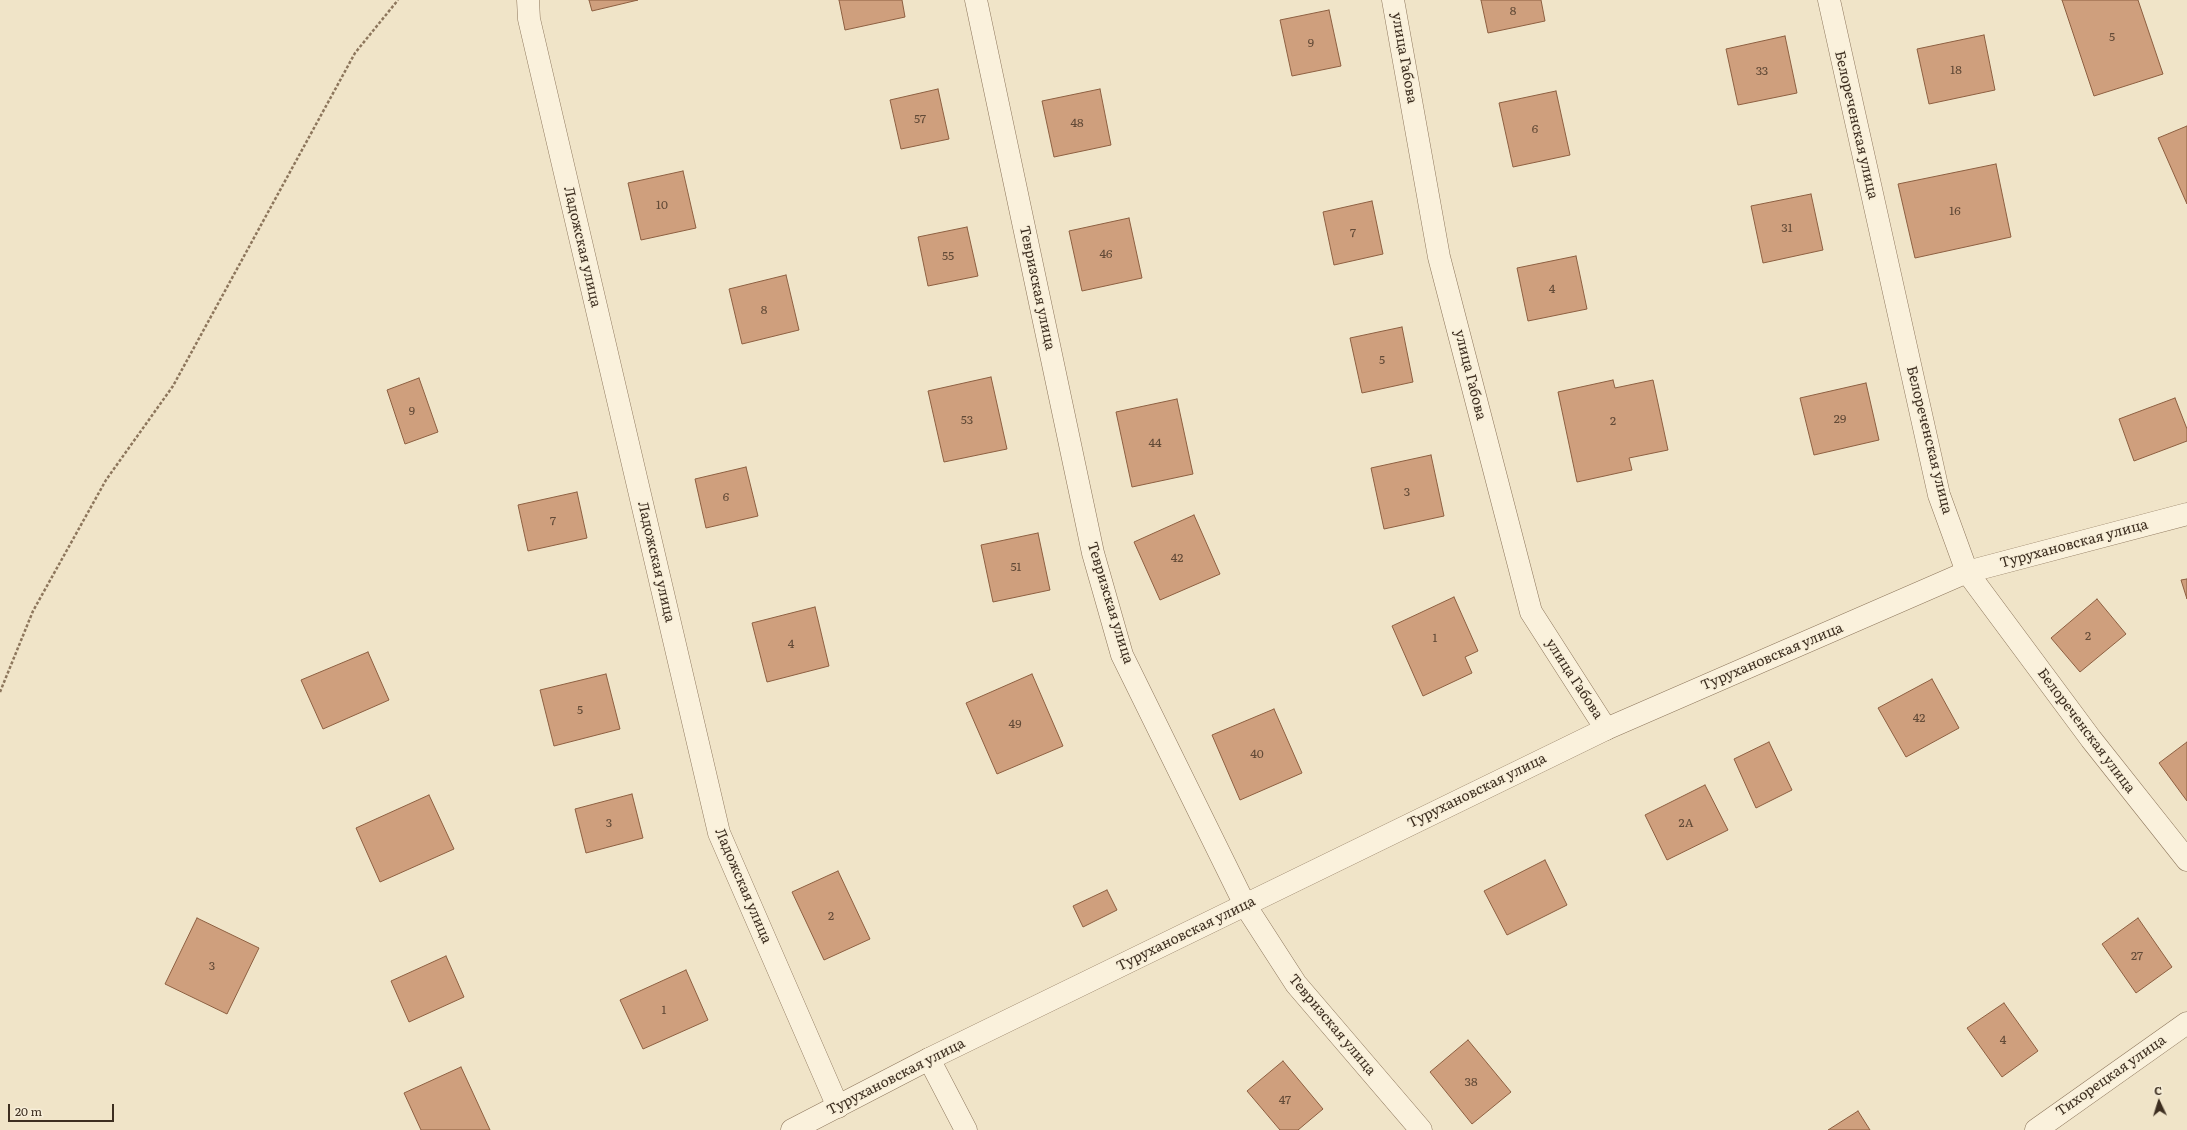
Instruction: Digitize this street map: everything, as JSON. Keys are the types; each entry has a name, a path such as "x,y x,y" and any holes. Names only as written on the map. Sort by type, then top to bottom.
{"street":[{"name":"Ладожская улица","path":"528,0 529,19 719,833 838,1107"},
{"name":"Тевризская улица","path":"976,0 1093,553 1122,655 1245,905 1296,984 1421,1130"},
{"name":"улица Габова","path":"1393,0 1439,257 1531,612 1606,729"},
{"name":"Белореченская улица","path":"1829,0 1939,495 1967,572 2091,739 2187,860"},
{"name":"Турухановская улица","path":"792,1130 929,1059 1606,729 1967,572 2187,514"},
{"name":"Тихорецкая улица","path":"2036,1130 2187,1022"},
{"path":"929,1059 966,1130"}],"path":[{"path":"0,692 33,612 106,480 173,386 355,53 398,0"}],"building":[{"path":"589,0 638,0 592,11"},
{"path":"839,0 902,0 905,17 845,30"},
{"path":"1481,0 1541,0 1545,21 1488,33"},
{"path":"2062,0 2138,0 2163,74 2094,96"},
{"path":"1329,10 1341,66 1292,76 1280,20"},
{"path":"1984,35 1995,90 1929,104 1917,49"},
{"path":"1785,36 1797,93 1738,105 1726,49"},
{"path":"938,89 949,139 901,149 890,100"},
{"path":"1100,89 1111,145 1054,157 1042,101"},
{"path":"1556,91 1570,155 1513,167 1499,103"},
{"path":"2187,126 2187,204 2158,138"},
{"path":"1996,164 2011,237 1915,258 1898,184"},
{"path":"683,171 696,228 641,240 628,183"},
{"path":"1811,194 1823,250 1763,263 1751,206"},
{"path":"1372,201 1383,254 1334,265 1323,212"},
{"path":"1129,218 1142,278 1082,291 1069,231"},
{"path":"967,227 978,276 928,286 918,237"},
{"path":"1576,256 1587,309 1528,321 1517,268"},
{"path":"786,275 799,330 742,344 729,289"},
{"path":"1402,327 1413,382 1362,393 1350,338"},
{"path":"991,377 1007,449 944,462 928,391"},
{"path":"419,378 438,432 405,444 387,390"},
{"path":"1613,380 1615,388 1653,380 1668,450 1629,458 1632,470 1577,482 1558,392"},
{"path":"1866,383 1879,440 1814,455 1800,398"},
{"path":"2175,398 2187,429 2187,441 2134,461 2119,419"},
{"path":"1177,399 1193,474 1132,487 1116,412"},
{"path":"1431,455 1444,516 1384,529 1371,468"},
{"path":"746,467 758,516 706,528 695,479"},
{"path":"577,492 587,538 528,551 518,505"},
{"path":"1194,515 1220,574 1160,600 1134,542"},
{"path":"1038,533 1050,590 993,602 981,545"},
{"path":"2187,579 2187,599 2181,580"},
{"path":"1454,597 1478,651 1465,657 1472,673 1423,696 1392,626"},
{"path":"2097,599 2126,634 2080,672 2051,638"},
{"path":"815,607 829,666 767,682 752,623"},
{"path":"368,652 389,700 323,729 301,680"},
{"path":"606,674 620,729 554,746 540,690"},
{"path":"1032,674 1063,746 997,774 966,703"},
{"path":"1932,679 1959,728 1906,757 1878,708"},
{"path":"1274,709 1302,773 1240,800 1212,735"},
{"path":"1769,742 1792,790 1756,808 1734,759"},
{"path":"2187,742 2187,801 2159,763"},
{"path":"1705,785 1728,830 1667,860 1645,815"},
{"path":"632,794 643,838 586,853 575,809"},
{"path":"429,795 454,849 380,882 356,828"},
{"path":"1545,860 1567,905 1507,935 1484,891"},
{"path":"838,871 870,939 824,960 792,892"},
{"path":"1107,890 1117,910 1083,927 1073,906"},
{"path":"197,918 259,948 227,1014 165,984"},
{"path":"2138,918 2172,967 2136,993 2102,944"},
{"path":"446,956 464,997 409,1022 391,981"},
{"path":"686,970 708,1020 643,1049 620,1000"},
{"path":"2004,1003 2038,1051 2002,1077 1967,1028"},
{"path":"1468,1040 1511,1092 1472,1124 1430,1072"},
{"path":"1283,1061 1323,1109 1298,1130 1280,1130 1247,1091"},
{"path":"461,1067 490,1130 421,1130 404,1093"},
{"path":"1858,1111 1870,1130 1828,1130"}]}
